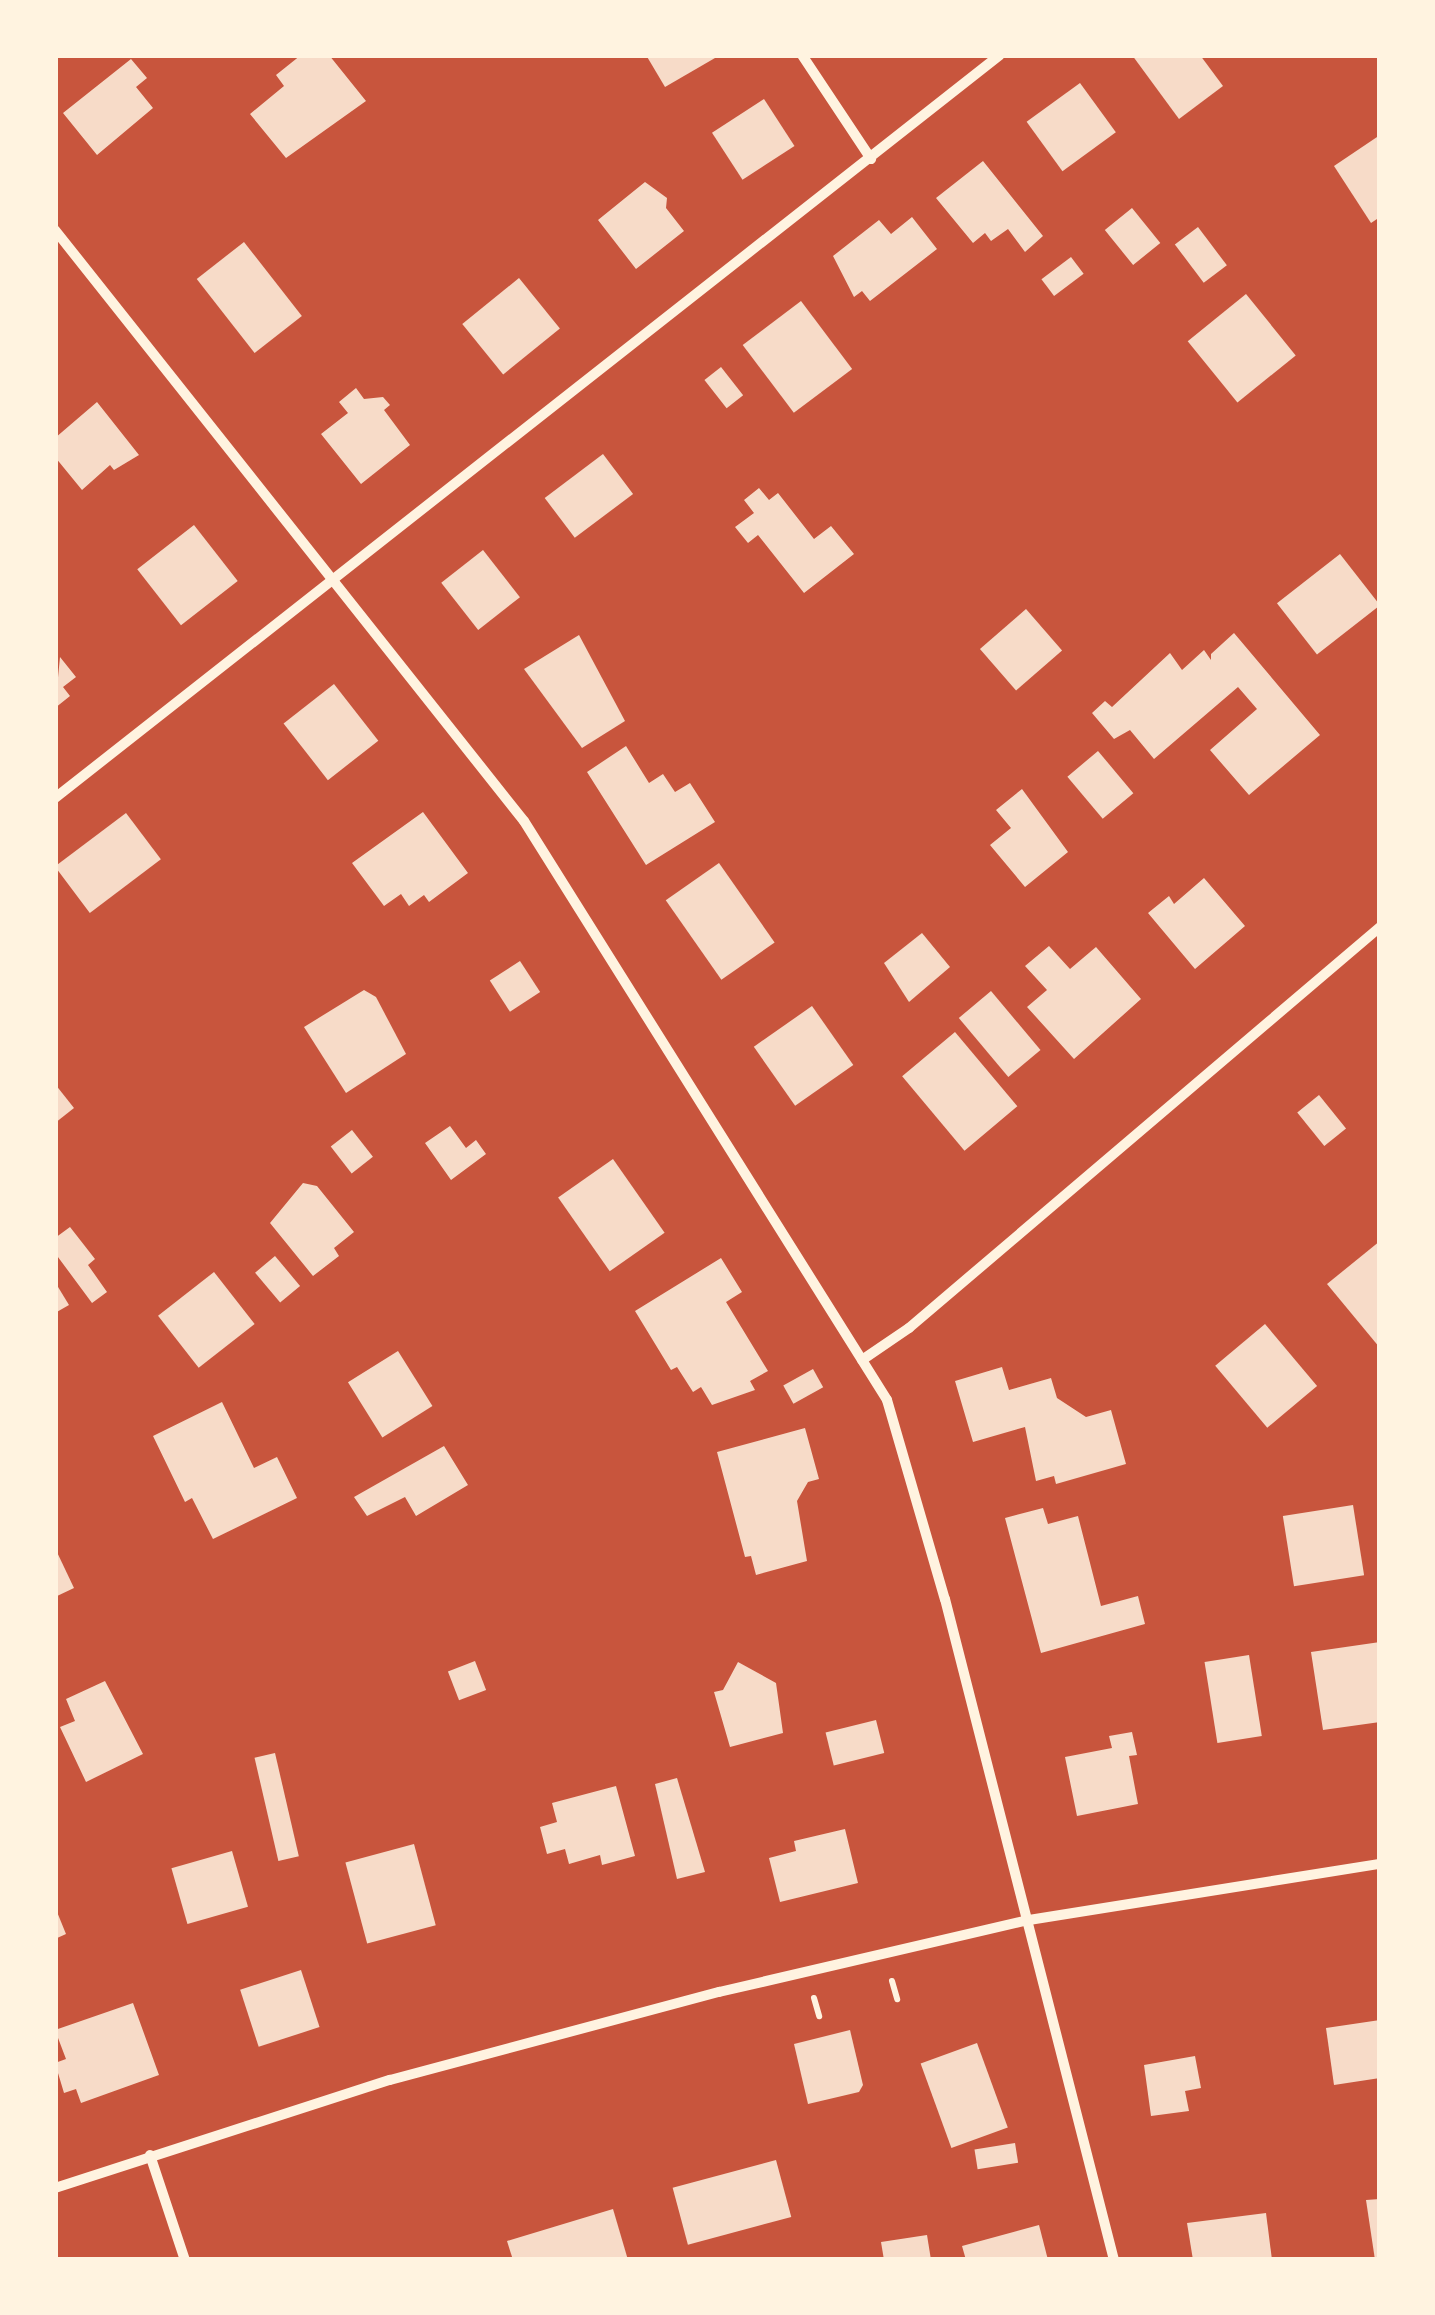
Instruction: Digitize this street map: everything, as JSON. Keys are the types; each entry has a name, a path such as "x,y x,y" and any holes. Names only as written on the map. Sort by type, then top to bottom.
{"street":[{"path":"802,55 871,159"},
{"path":"55,798 334,574 1000,55"},
{"path":"55,230 334,574 524,821 887,1400 915,1490 1029,1920 1114,2260"},
{"path":"862,1360 909,1328 1380,927"},
{"path":"55,2188 150,2155 601,2022 1029,1920 1380,1864"},
{"path":"150,2155 185,2260"}],"building":[{"path":"301,55 329,55 366,101 286,158 250,114 284,86 276,75"},
{"path":"646,55 713,55 715,58 665,87"},
{"path":"1132,55 1200,55 1223,86 1179,119"},
{"path":"131,59 147,78 136,87 153,108 97,155 63,113"},
{"path":"1080,83 1116,132 1062,171 1027,122"},
{"path":"764,99 794,146 743,180 712,133"},
{"path":"1380,135 1380,217 1371,223 1334,166"},
{"path":"983,161 1043,236 1025,252 1008,229 991,241 985,233 973,243 936,198"},
{"path":"645,182 667,198 666,208 684,231 636,269 598,220"},
{"path":"1132,208 1160,243 1133,265 1105,230"},
{"path":"912,217 937,249 870,301 862,291 854,297 833,256 879,220 891,234"},
{"path":"1198,227 1227,265 1204,283 1175,244"},
{"path":"244,242 302,316 255,353 197,279"},
{"path":"1071,257 1084,274 1054,296 1041,279"},
{"path":"519,278 560,329 503,374 462,324"},
{"path":"1246,294 1296,355 1237,403 1188,341"},
{"path":"801,301 852,369 794,413 743,345"},
{"path":"721,367 743,395 727,408 704,380"},
{"path":"356,388 364,399 383,397 390,405 384,410 410,445 361,484 321,434 348,413 339,402"},
{"path":"97,402 139,455 114,470 110,465 82,490 55,457 55,438"},
{"path":"603,454 633,494 575,538 545,498"},
{"path":"759,488 769,500 778,493 814,539 831,526 854,554 804,593 758,535 748,543 735,527 754,513 744,500"},
{"path":"194,525 238,581 181,625 137,569"},
{"path":"483,550 520,597 478,630 441,583"},
{"path":"1340,554 1380,605 1317,654 1277,603"},
{"path":"1026,609 1062,651 1016,691 980,649"},
{"path":"1234,633 1320,735 1249,795 1210,750 1257,709 1238,687 1154,759 1130,730 1114,739 1092,713 1105,701 1112,707 1170,653 1182,670 1204,650 1211,660 1211,654"},
{"path":"579,635 625,721 582,748 524,669"},
{"path":"60,657 76,677 63,687 70,696 55,708"},
{"path":"334,684 378,741 328,780 284,723"},
{"path":"626,746 649,783 663,774 675,792 690,783 715,822 646,865 587,772"},
{"path":"1098,751 1133,793 1103,819 1067,777"},
{"path":"1022,789 1068,852 1025,887 990,845 1011,828 996,810"},
{"path":"423,812 468,873 429,902 424,895 409,906 401,894 384,906 352,863"},
{"path":"126,813 161,859 90,913 55,867"},
{"path":"719,863 775,942 721,980 666,900"},
{"path":"1204,878 1245,926 1195,969 1148,913 1169,896 1174,904"},
{"path":"922,933 950,967 909,1002 884,963"},
{"path":"1049,946 1070,969 1096,947 1141,999 1074,1059 1027,1007 1047,990 1025,966"},
{"path":"520,961 540,992 510,1012 490,981"},
{"path":"364,990 376,997 406,1054 346,1093 304,1027"},
{"path":"991,991 1040,1050 1008,1077 959,1018"},
{"path":"812,1006 853,1065 795,1106 754,1047"},
{"path":"955,1032 1017,1106 964,1151 902,1076"},
{"path":"55,1084 74,1108 55,1123"},
{"path":"1319,1095 1346,1128 1324,1146 1297,1113"},
{"path":"450,1126 466,1148 476,1140 486,1154 451,1180 425,1143"},
{"path":"352,1130 373,1157 352,1173 331,1147"},
{"path":"613,1159 665,1233 610,1271 558,1197"},
{"path":"303,1183 317,1186 354,1232 334,1248 339,1256 313,1276 270,1223"},
{"path":"70,1227 95,1259 88,1265 107,1292 92,1303 55,1253 55,1238"},
{"path":"1380,1241 1380,1348 1327,1284"},
{"path":"275,1256 300,1286 280,1303 255,1273"},
{"path":"721,1258 742,1292 726,1302 768,1371 750,1381 755,1390 712,1405 701,1387 693,1392 677,1367 671,1370 635,1311"},
{"path":"214,1272 255,1324 199,1368 158,1316"},
{"path":"55,1282 69,1305 55,1313"},
{"path":"1265,1324 1317,1386 1267,1428 1215,1366"},
{"path":"398,1351 432,1406 382,1437 348,1382"},
{"path":"1002,1367 1009,1390 1051,1378 1057,1398 1086,1417 1111,1410 1126,1464 1056,1484 1054,1476 1036,1481 1025,1427 973,1442 955,1381"},
{"path":"813,1369 823,1387 793,1404 783,1385"},
{"path":"222,1402 254,1468 277,1457 297,1498 213,1539 192,1498 185,1502 153,1436"},
{"path":"805,1428 819,1479 808,1482 797,1501 807,1561 756,1575 751,1556 745,1557 717,1452"},
{"path":"444,1446 468,1485 416,1516 405,1497 367,1516 354,1497"},
{"path":"1353,1505 1364,1575 1294,1586 1283,1516"},
{"path":"1043,1508 1048,1524 1078,1516 1101,1606 1138,1596 1145,1624 1041,1653 1005,1518"},
{"path":"55,1548 74,1588 55,1597"},
{"path":"1380,1642 1380,1722 1323,1730 1311,1652"},
{"path":"1249,1655 1262,1736 1217,1743 1205,1662"},
{"path":"475,1661 486,1690 459,1700 448,1671"},
{"path":"738,1662 776,1683 783,1733 730,1747 714,1692 723,1690"},
{"path":"105,1681 143,1754 86,1782 60,1727 75,1721 66,1699"},
{"path":"876,1720 884,1753 834,1766 826,1733"},
{"path":"1132,1732 1137,1755 1129,1756 1138,1804 1077,1816 1065,1757 1112,1748 1109,1736"},
{"path":"275,1753 299,1856 278,1861 255,1758"},
{"path":"677,1778 705,1872 677,1879 655,1784"},
{"path":"616,1786 635,1856 602,1865 600,1855 569,1864 565,1849 547,1854 540,1827 557,1822 552,1803"},
{"path":"845,1829 858,1883 780,1902 769,1858 796,1851 794,1841"},
{"path":"414,1844 436,1925 367,1944 345,1862"},
{"path":"232,1851 248,1907 187,1924 171,1868"},
{"path":"55,1907 66,1934 55,1939"},
{"path":"301,1970 320,2027 259,2047 240,1990"},
{"path":"133,2003 159,2075 81,2103 76,2089 64,2093 55,2063 66,2059 55,2030"},
{"path":"1380,2020 1380,2078 1334,2085 1326,2028"},
{"path":"850,2030 863,2085 859,2092 808,2104 794,2044"},
{"path":"977,2043 1008,2128 951,2148 921,2064"},
{"path":"1195,2056 1201,2088 1185,2091 1189,2111 1151,2116 1144,2065"},
{"path":"1015,2143 1018,2163 978,2169 975,2149"},
{"path":"776,2160 791,2217 688,2245 673,2188"},
{"path":"1380,2199 1380,2260 1375,2260 1366,2200"},
{"path":"613,2209 628,2260 513,2260 507,2241"},
{"path":"1266,2213 1272,2260 1193,2260 1187,2223"},
{"path":"1039,2225 1048,2260 966,2260 962,2246"},
{"path":"927,2235 931,2260 884,2260 881,2242"}]}
